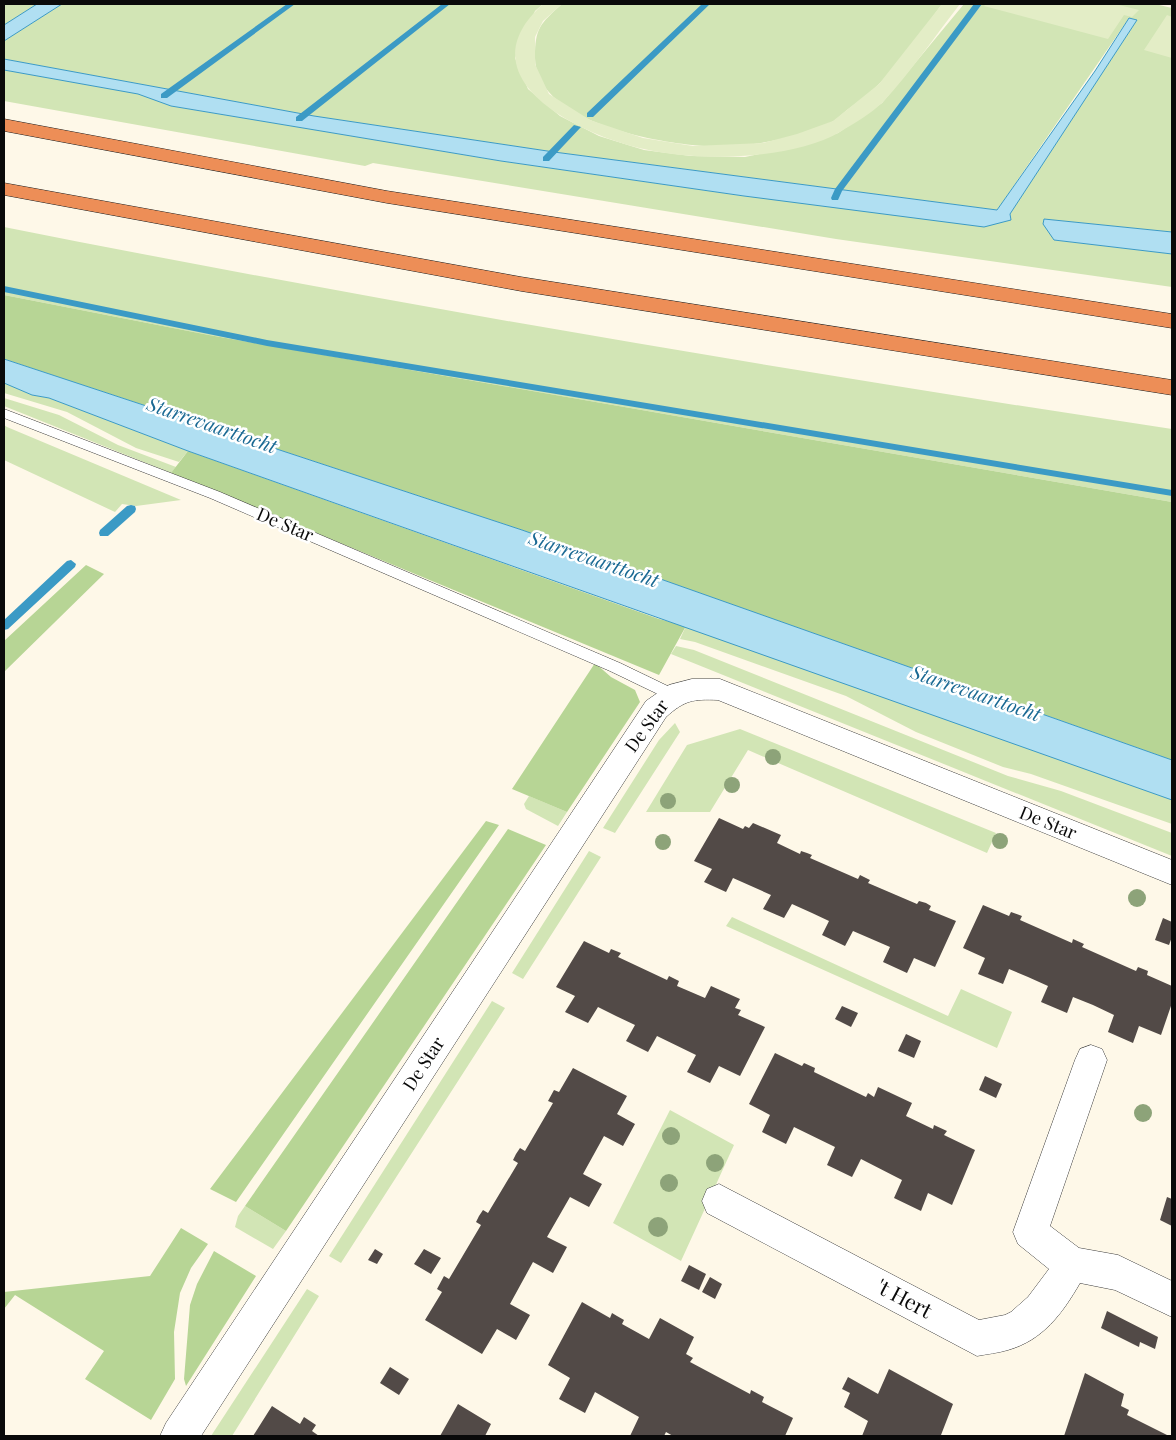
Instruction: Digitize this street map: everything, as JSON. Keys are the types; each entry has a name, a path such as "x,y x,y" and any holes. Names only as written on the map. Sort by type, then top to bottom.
{"highway":[{"path":"4,125 396,199 1172,321"},
{"path":"4,189 530,286 1172,388"}],"street":[{"name":"De Star","path":"179,1436 656,709 671,694 694,688 720,690 1172,873"},
{"path":"1090,1060 1030,1232 1071,1264 1118,1273 1172,1299"},
{"name":"'t Hert","path":"719,1201 976,1338 1013,1330 1037,1316 1052,1298 1071,1264"}],"lane":[{"name":"De Star","path":"4,413 215,495 606,663 671,694"}],"green space":[{"path":"4,4 37,4 4,25"},
{"path":"62,4 543,4 535,11 515,58 528,89 560,116 599,136 644,150 691,156 745,157 812,143 838,133 882,103 964,4 975,4 869,148 982,4 1155,4 1172,8 1172,232 1044,219 1054,240 1172,254 1172,287 836,239 373,163 365,166 4,101 4,70 139,94 171,106 501,161 744,196 1011,220 1010,214 1137,20 1129,18 997,210 554,152 314,116 4,59 4,41"},
{"path":"543,4 562,4 543,21 535,37 535,64 549,94 590,120 643,138 693,146 763,143 797,134 833,121 879,84 942,4 960,4 883,102 856,122 820,141 796,148 744,156 716,157 666,153 618,142 590,131 562,116 539,99 522,79 515,56 521,31"},
{"path":"562,4 942,4 912,46 888,75 867,95 832,122 817,129 782,139 745,145 709,146 648,138 622,131 573,111 553,97 540,79 535,58 535,48 540,27"},
{"path":"986,4 1115,4 1139,10 1132,17 1124,15 1108,39 984,6"},
{"path":"1167,15 1172,17 1172,58 1144,50"},
{"path":"4,227 295,283 587,335 1172,429 1172,502 209,335 4,295"},
{"path":"4,295 209,335 1172,502 1172,760 522,530 4,359"},
{"path":"4,383 32,395 49,398 188,451 179,462 136,448 67,412 4,393"},
{"path":"4,398 59,415 118,445 176,467 171,473 4,406"},
{"path":"4,425 181,500 136,506 122,504 115,512 4,460"},
{"path":"188,451 659,619 686,626 659,675 171,473"},
{"path":"86,565 104,574 4,672 4,641"},
{"path":"686,626 1172,800 1172,824 1031,774 1003,767 916,732 846,696 695,642 680,639"},
{"path":"676,646 694,650 1008,776 1061,791 1172,833 1172,856 671,654"},
{"path":"595,663 611,677 635,690 640,702 567,812 512,789"},
{"path":"675,723 680,732 615,833 603,828 659,740"},
{"path":"740,729 996,833 987,853 748,750 710,812 646,812 687,745"},
{"path":"529,796 567,812 558,826 526,809 524,804"},
{"path":"486,821 499,825 236,1202 210,1189"},
{"path":"508,829 546,845 286,1231 245,1206"},
{"path":"589,851 601,857 523,979 512,973"},
{"path":"732,917 948,1016 961,989 1012,1012 997,1048 726,926"},
{"path":"492,1001 505,1008 341,1263 329,1256"},
{"path":"670,1110 734,1145 681,1261 613,1223"},
{"path":"245,1206 286,1231 273,1249 235,1227 238,1216"},
{"path":"181,1228 208,1244 191,1268 180,1293 174,1332 175,1379 151,1420 85,1379 104,1351 15,1295 4,1309 4,1292 150,1276"},
{"path":"214,1251 256,1276 186,1386 184,1379 190,1305 197,1284"},
{"path":"307,1289 319,1296 232,1436 211,1436"}],"water":[{"path":"37,4 62,4 4,41 4,25"},
{"path":"1129,18 1137,20 1010,214 1011,220 984,227 744,196 501,161 171,106 138,94 4,70 4,59 314,116 554,152 997,210 1095,71"},
{"path":"1044,219 1172,232 1172,254 1054,240 1043,224"},
{"name":"Starrevaarttocht","path":"4,359 522,530 1172,760 1172,800 188,451 49,398 32,395 4,383"}],"building":[{"path":"719,818 743,829 745,826 749,828 753,823 781,835 777,843 800,854 801,851 812,855 810,858 858,879 860,875 870,880 868,883 917,904 919,901 926,903 931,906 929,910 956,921 935,967 914,958 907,973 883,962 890,947 853,931 845,946 822,935 829,921 812,913 792,904 784,918 763,909 771,895 733,878 726,892 704,882 712,869 694,861"},
{"path":"983,905 1009,916 1011,912 1022,916 1020,920 1072,943 1073,939 1084,944 1082,947 1136,971 1138,967 1148,971 1147,975 1172,986 1172,1003 1161,1035 1139,1026 1133,1043 1108,1032 1114,1015 1093,1005 1073,997 1067,1013 1041,1002 1048,986 1028,977 1009,969 1003,984 978,974 985,958 963,948"},
{"path":"1163,918 1172,922 1172,937 1169,945 1155,940"},
{"path":"584,941 609,953 611,949 621,953 618,957 667,980 669,976 679,981 677,986 705,998 711,986 740,999 735,1008 741,1010 738,1015 765,1027 740,1076 719,1066 710,1083 687,1072 696,1055 657,1036 648,1052 626,1041 635,1025 598,1007 588,1023 565,1012 575,996 556,987"},
{"path":"842,1006 858,1013 851,1027 835,1019"},
{"path":"906,1034 921,1041 914,1058 898,1051"},
{"path":"775,1053 802,1066 804,1063 815,1068 814,1072 866,1097 868,1093 874,1097 878,1087 912,1103 906,1116 933,1129 934,1125 947,1131 944,1135 975,1150 952,1205 928,1193 921,1211 894,1198 902,1180 861,1159 852,1177 827,1165 835,1147 794,1127 786,1144 762,1132 770,1115 749,1104"},
{"path":"573,1068 627,1096 617,1114 635,1124 623,1146 604,1136 583,1174 602,1184 589,1207 570,1197 547,1237 567,1247 553,1273 533,1262 510,1304 530,1315 516,1340 497,1329 482,1354 425,1320 442,1292 437,1289 444,1276 449,1279 481,1225 476,1222 479,1216 483,1210 488,1213 518,1163 513,1160 516,1154 520,1148 525,1151 553,1103 548,1101 554,1090 559,1092"},
{"path":"985,1076 1002,1084 996,1098 979,1090"},
{"path":"1167,1197 1172,1199 1172,1226 1160,1220"},
{"path":"375,1249 383,1254 377,1264 368,1260"},
{"path":"424,1249 441,1258 431,1274 414,1264"},
{"path":"689,1265 706,1274 699,1290 681,1281"},
{"path":"710,1277 722,1284 715,1299 702,1292"},
{"path":"582,1302 610,1318 612,1313 624,1320 622,1324 649,1339 660,1318 694,1337 686,1354 693,1358 690,1362 750,1394 751,1390 764,1397 762,1402 793,1418 785,1436 673,1436 666,1432 664,1436 630,1436 639,1417 595,1392 585,1413 559,1399 570,1378 548,1365"},
{"path":"1107,1311 1158,1337 1155,1349 1140,1342 1139,1347 1101,1328"},
{"path":"390,1367 409,1379 399,1395 380,1383"},
{"path":"889,1369 953,1404 941,1435 945,1436 862,1436 868,1421 844,1407 850,1393 842,1389 848,1377 878,1394"},
{"path":"1085,1373 1124,1394 1121,1406 1129,1410 1127,1415 1169,1436 1064,1436"},
{"path":"458,1404 491,1424 485,1436 440,1436"},
{"path":"272,1406 300,1424 304,1417 316,1425 312,1431 319,1436 253,1436"}],"waterway":[{"path":"164,96 291,4"},
{"path":"299,119 446,4"},
{"path":"590,115 706,4"},
{"path":"835,198 838,191 978,4"},
{"path":"546,159 577,127"},
{"path":"4,289 267,343 1172,493"},
{"path":"104,533 131,509"},
{"path":"4,626 71,564"}]}
